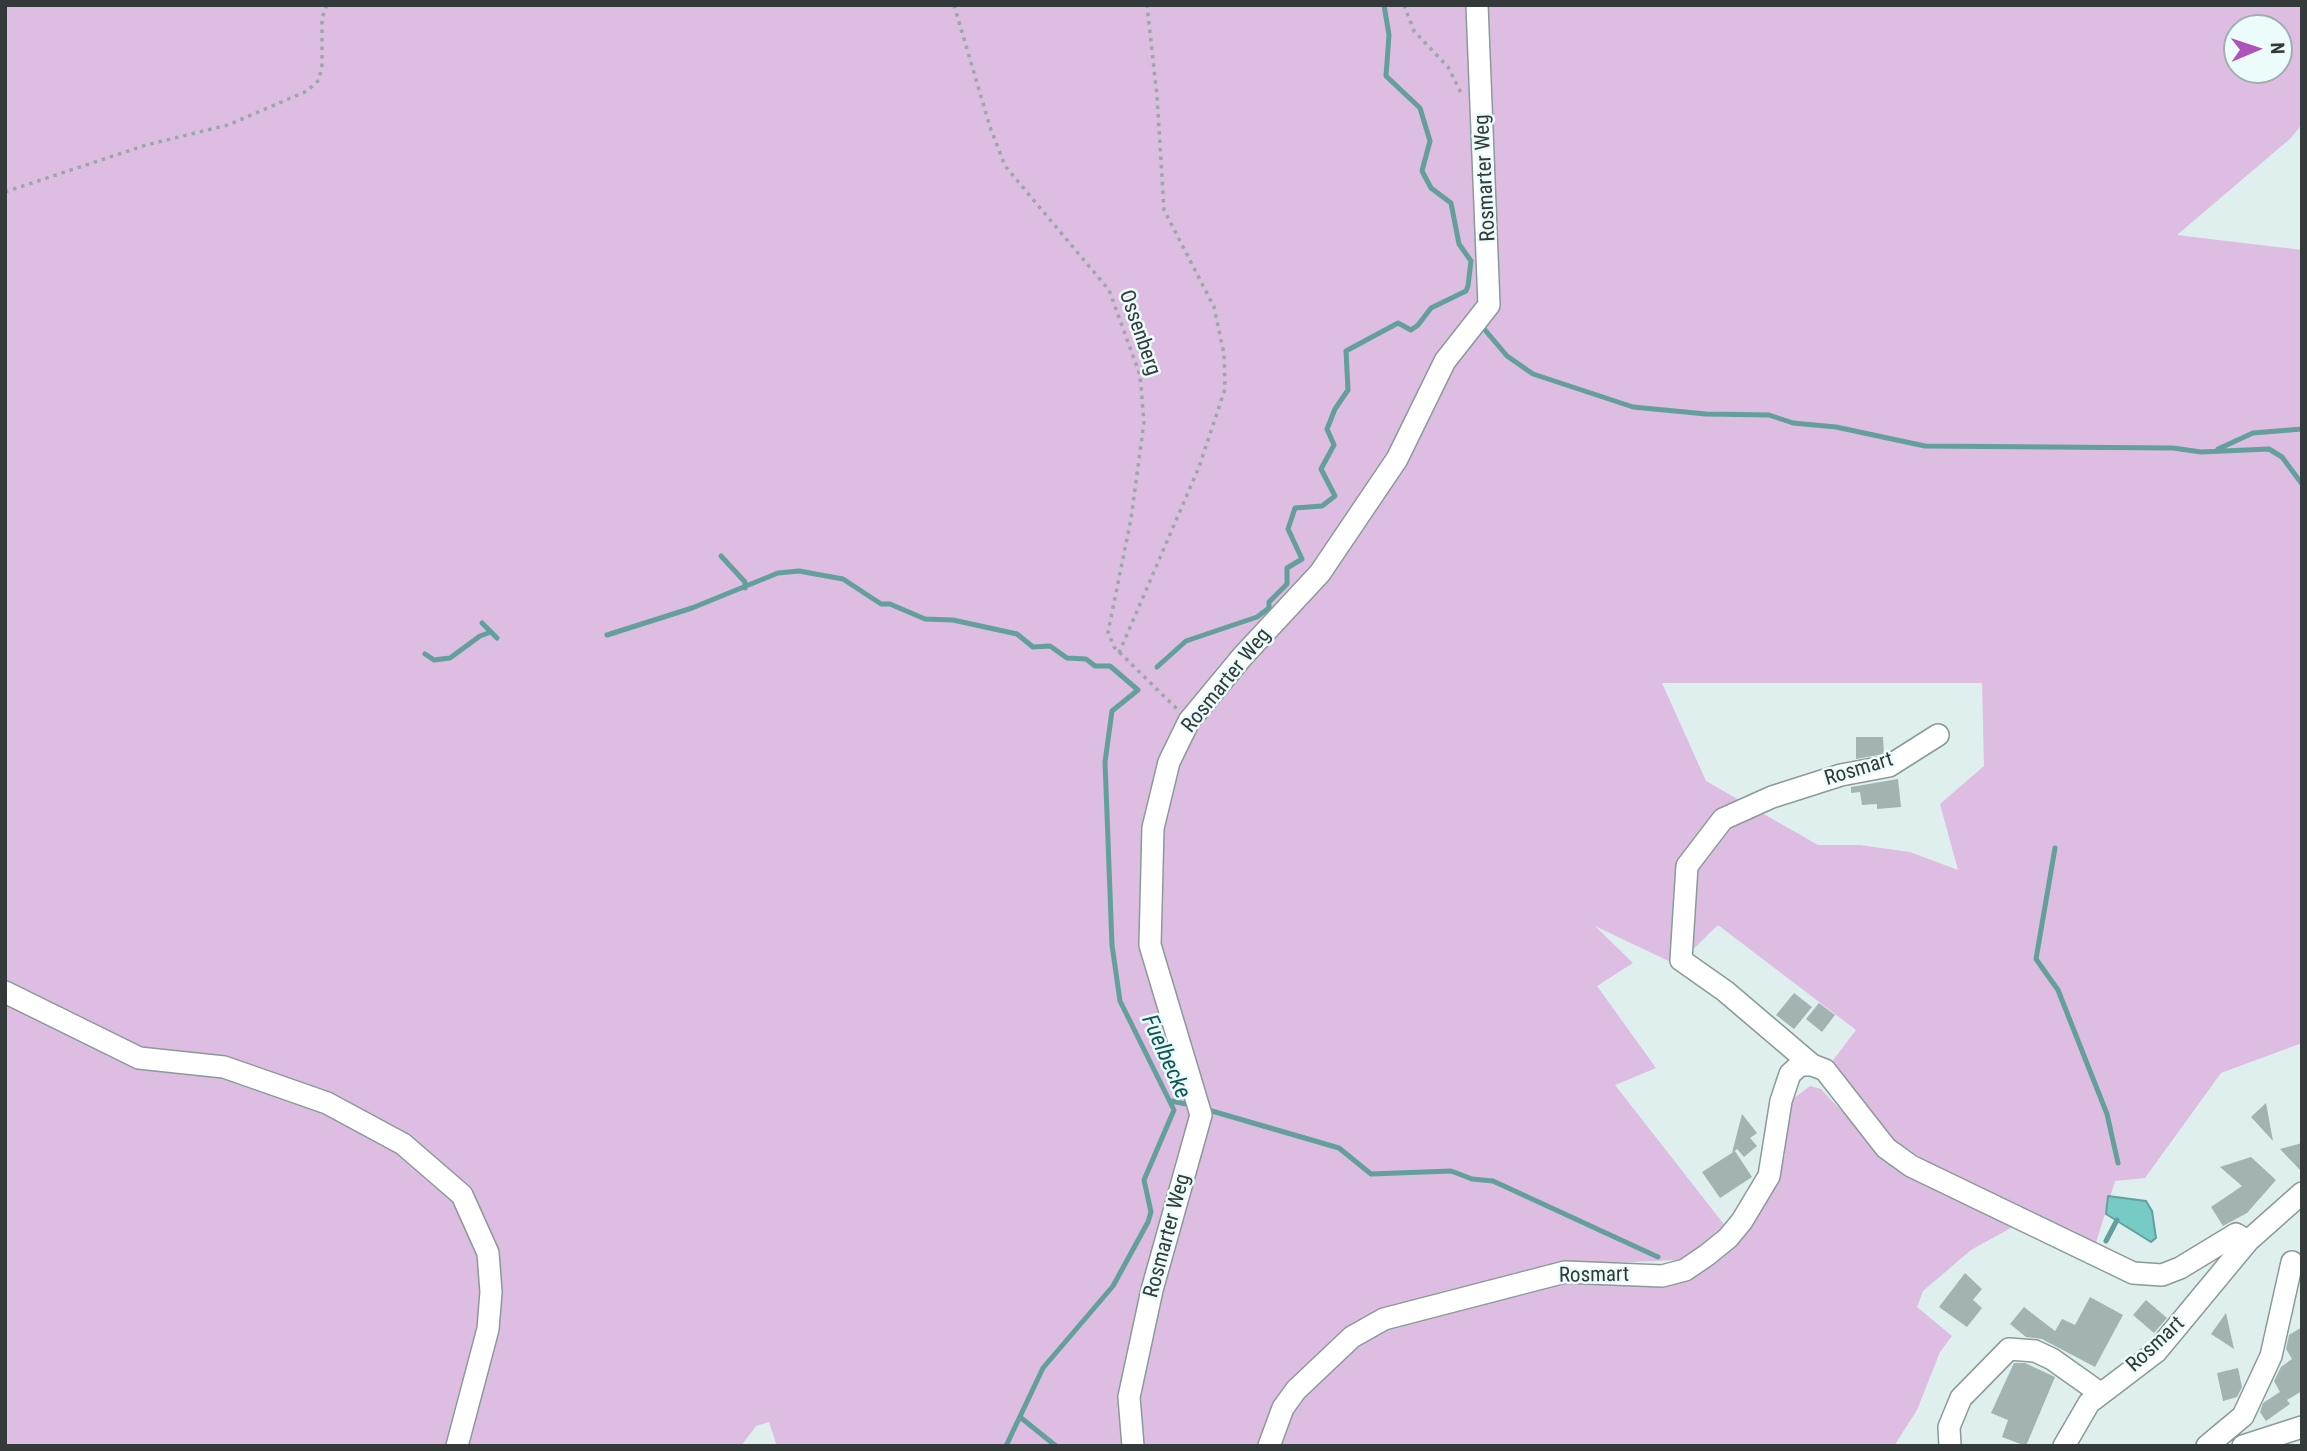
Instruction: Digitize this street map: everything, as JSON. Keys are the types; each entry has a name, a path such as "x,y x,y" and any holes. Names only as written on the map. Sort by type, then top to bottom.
{"street":[{"name":"Rosmarter Weg","path":"1133,1446 1129,1397 1153,1290 1201,1115 1150,945 1153,828 1169,762 1189,721 1241,657 1320,573 1397,459 1445,361 1489,305 1477,5"},
{"name":"Rosmart","path":"1938,735 1889,766 1841,775 1772,797 1723,819 1688,866 1681,960 1735,999 1812,1065 1825,1070 1886,1148 1911,1166 2133,1273 2162,1275 2179,1268 2236,1234 2241,1234 2248,1241"},
{"path":"5,992 139,1058 224,1067 279,1083 339,1109 402,1144 462,1195 488,1253 491,1292 488,1329 457,1446"},
{"name":"Rosmart","path":"1269,1446 1283,1408 1296,1390 1352,1337 1384,1319 1564,1272 1662,1276 1685,1270 1707,1255 1728,1238 1757,1199 1769,1176 1781,1101 1790,1074 1800,1065 1812,1065"},
{"name":"Rosmart","path":"2064,1446 2089,1403 2155,1352 2248,1241 2302,1193"},
{"path":"2207,1446 2243,1416 2272,1356 2292,1262"},
{"path":"1950,1446 1950,1427 1961,1398 2009,1349 2035,1351 2052,1359 2100,1393"},
{"path":"2243,1446 2302,1427"}],"path":[{"path":"5,192 146,145 228,125 307,91 319,80 322,65 322,18 327,5"},
{"name":"Ossenberg","path":"954,5 982,103 1006,166 1109,290 1140,375 1143,422 1130,519 1108,632 1119,653"},
{"path":"1147,5 1157,96 1164,211 1213,307 1224,354 1225,389 1199,467 1119,653 1189,721"},
{"path":"1404,5 1414,31 1448,67 1461,95"}],"shaded area":[{"path":"5,5 2302,5 2302,124 2291,138 2177,235 2302,250 2302,1043 2221,1073 2145,1178 2115,1181 2095,1246 1957,1182 1880,1130 1851,1086 1831,1063 1856,1030 1718,925 1677,965 1595,926 1633,963 1597,986 1656,1068 1615,1085 1726,1227 1774,1181 1785,1155 1784,1122 1789,1102 1810,1086 1821,1089 1873,1145 2018,1224 1971,1250 1923,1291 1917,1307 1952,1336 1940,1352 1917,1410 1894,1446 777,1446 769,1422 756,1426 741,1446 5,1446","holes":["1662,683 1982,683 1984,766 1940,804 1958,870 1910,852 1860,845 1818,845 1706,781","1716,1236 1667,1283 1574,1278 1557,1265 1679,1260 1698,1253"]}],"water":[{"path":"2108,1196 2146,1201 2152,1211 2156,1238 2151,1242 2106,1214"}],"building":[{"path":"1856,737 1883,737 1884,754 1856,759"},
{"path":"1898,779 1901,807 1877,809 1877,804 1862,805 1860,792 1851,793 1851,787"},
{"path":"1794,993 1812,1007 1794,1029 1776,1015"},
{"path":"1819,1003 1835,1015 1822,1032 1806,1019"},
{"path":"2266,1103 2273,1141 2251,1117"},
{"path":"1742,1114 1757,1133 1750,1138 1757,1146 1744,1157 1737,1149 1732,1153"},
{"path":"2302,1143 2302,1172 2280,1149"},
{"path":"1735,1151 1752,1177 1720,1198 1702,1172"},
{"path":"2251,1157 2276,1180 2247,1213 2223,1226 2211,1207 2242,1186 2220,1167"},
{"path":"1965,1273 1982,1289 1973,1300 1982,1308 1967,1327 1939,1307"},
{"path":"2090,1297 2123,1315 2095,1367 2042,1339 2026,1337 2010,1324 2024,1307 2055,1331 2062,1319 2075,1325"},
{"path":"2146,1300 2167,1318 2154,1333 2133,1315"},
{"path":"2226,1313 2234,1349 2211,1334"},
{"path":"2302,1327 2302,1391 2287,1400 2290,1404 2266,1421 2260,1412 2263,1403 2280,1392 2274,1381 2281,1367 2292,1359 2286,1349 2289,1335"},
{"path":"2014,1363 2025,1363 2055,1377 2026,1446 2002,1437 2008,1420 1991,1413"},
{"path":"2238,1368 2242,1387 2237,1397 2223,1401 2217,1373"}],"waterway":[{"name":"Fuelbecke","path":"1157,667 1186,641 1257,617 1269,608 1269,602 1287,584 1287,568 1302,559 1288,529 1295,508 1322,506 1335,496 1321,469 1334,445 1327,429 1335,409 1348,390 1346,351 1398,323 1411,330 1431,308 1466,291 1468,286 1471,261 1459,244 1451,203 1431,188 1422,171 1430,141 1420,108 1386,76 1389,35 1384,5"},
{"path":"1485,330 1507,356 1533,374 1633,407 1706,414 1769,415 1793,423 1836,427 1925,446 2173,448 2201,452 2269,449 2282,457 2302,484"},
{"path":"2218,449 2253,433 2302,429"},
{"path":"721,556 745,582 745,588"},
{"name":"Fuelbecke","path":"607,635 692,608 778,573 799,571 843,579 881,604 890,604 925,619 953,620 1017,634 1033,647 1050,646 1067,658 1086,659 1095,666 1110,666 1138,690 1112,711 1105,762 1112,945 1120,1001 1174,1110 1144,1180 1151,1212 1148,1222 1113,1286 1043,1368 1006,1446"},
{"path":"482,623 491,632"},
{"path":"425,654 434,660 450,658 480,636 491,632 497,638"},
{"path":"2055,848 2036,959 2058,990 2107,1114 2118,1163"},
{"path":"1171,1101 1191,1105"},
{"path":"1205,1109 1339,1148 1371,1174 1451,1171 1472,1179 1493,1181 1658,1257"},
{"path":"2106,1241 2117,1220"},
{"path":"1020,1417 1056,1446"}]}
